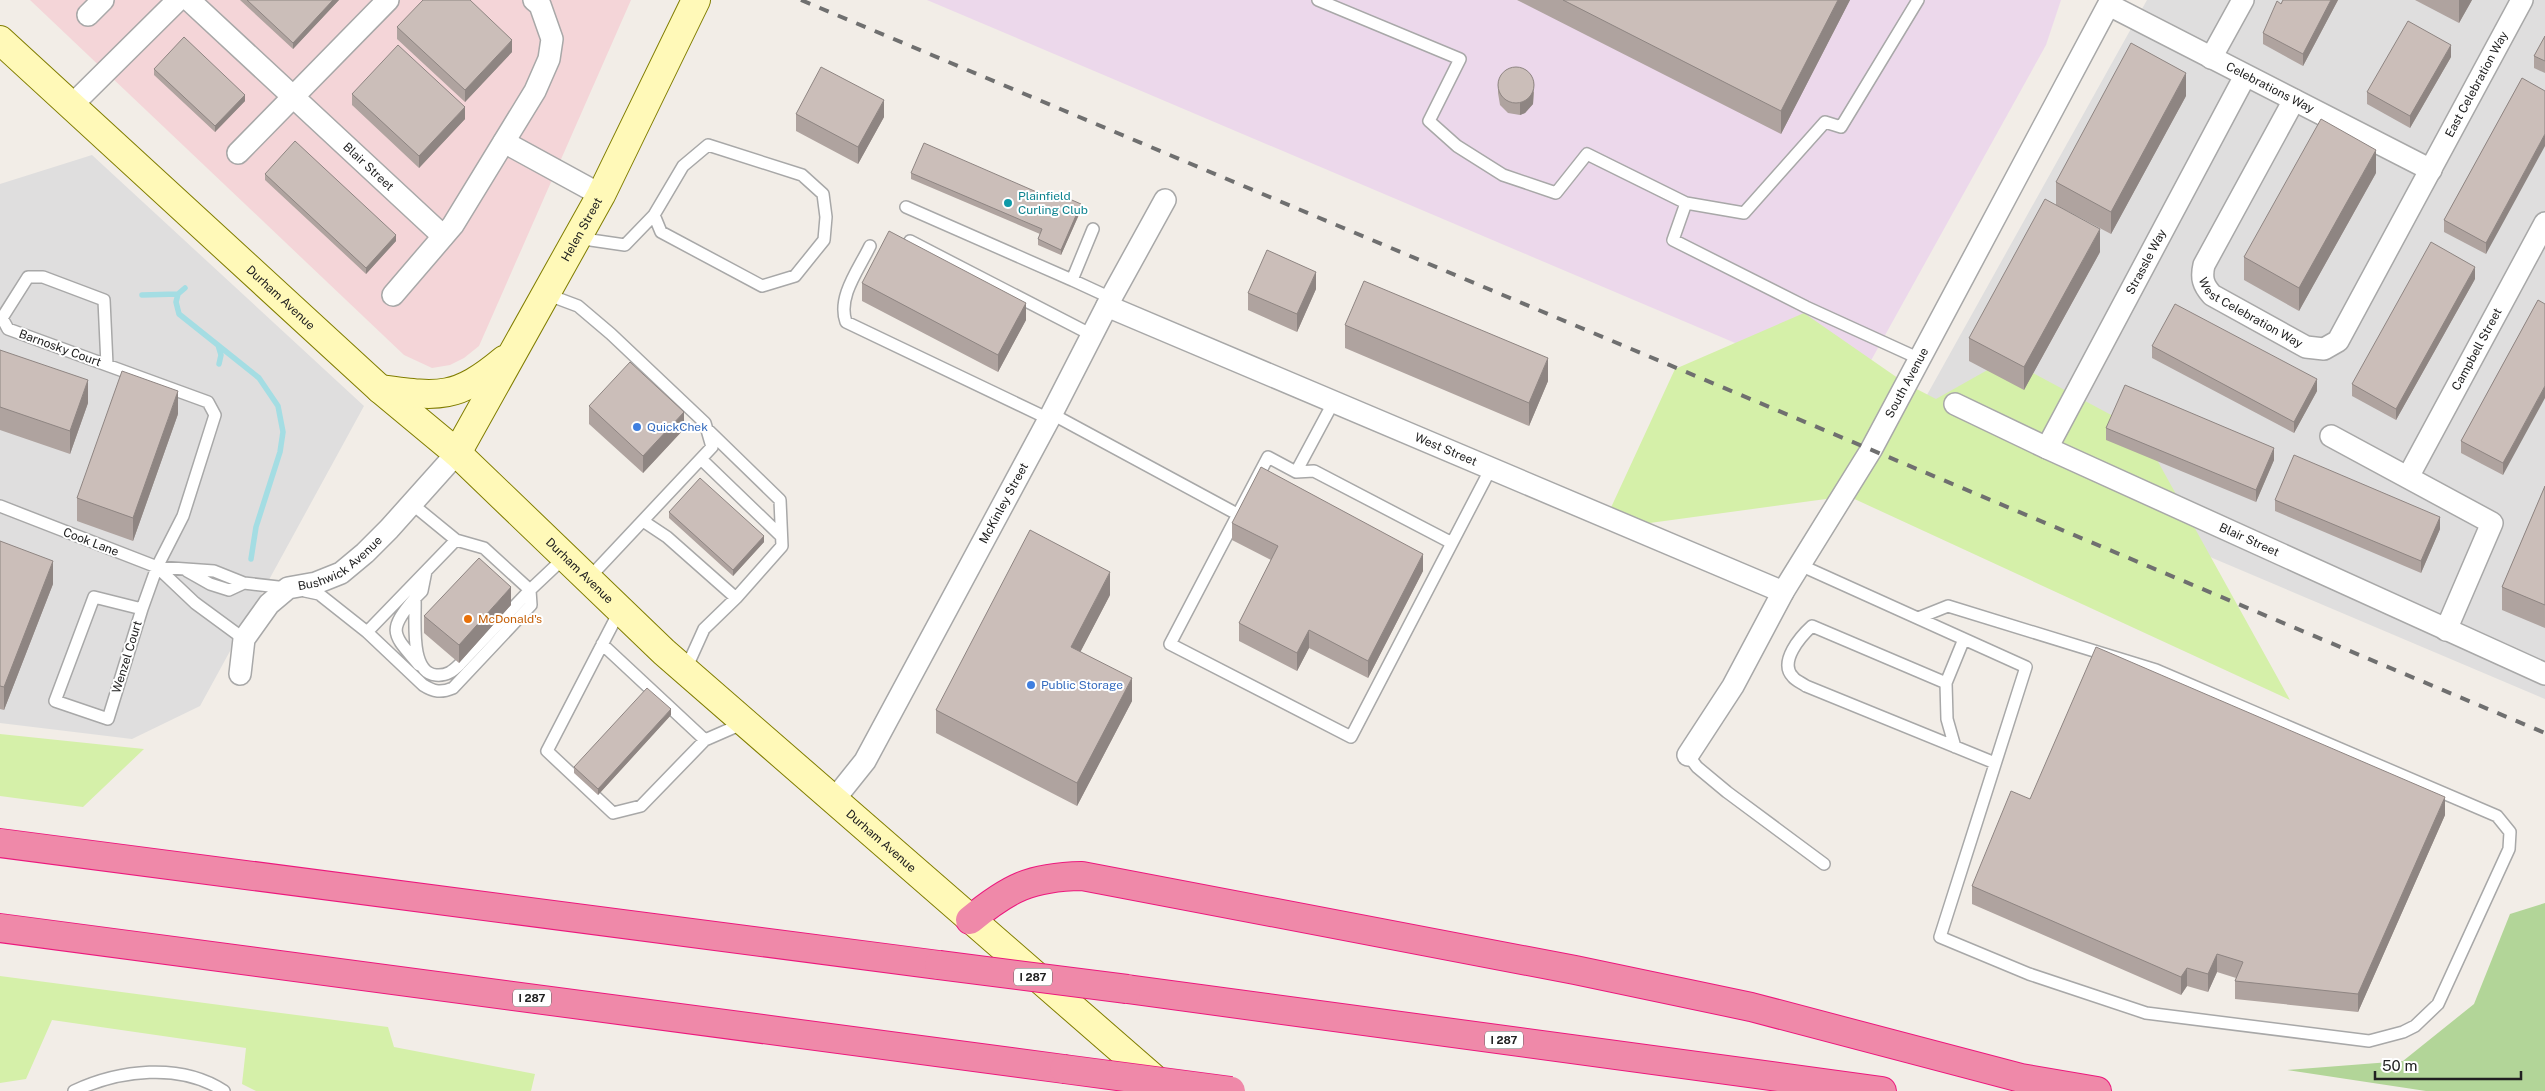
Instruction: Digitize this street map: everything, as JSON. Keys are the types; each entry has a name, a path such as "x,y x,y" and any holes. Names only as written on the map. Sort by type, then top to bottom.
{"highway":[{"name":"I 287","path":"0,843 1126,989 1882,1091"},
{"path":"970,920 1000,896 1019,887 1062,876 1082,876 1575,970 1741,1005 2021,1078 2097,1091"},
{"name":"I 287","path":"0,928 1231,1091"}],"main road":[{"name":"Helen Street","path":"457,453 601,195 696,0"},
{"name":"Durham Avenue","path":"0,40 380,390 457,453 686,671 1168,1091"},
{"path":"380,390 431,395 446,393 479,381 513,353"}],"street":[{"path":"71,106 178,0"},
{"name":"Blair Street","path":"189,0 443,236"},
{"path":"238,153 388,0"},
{"path":"393,295 453,225 535,91 550,59 552,38 540,5 534,0"},
{"path":"2211,58 2243,0"},
{"name":"East Celebration Way","path":"2432,170 2522,0"},
{"name":"Celebrations Way","path":"2110,3 2245,76 2432,170"},
{"name":"South Avenue","path":"1688,755 1733,686 1783,592 1871,450 2110,3"},
{"name":"Strassle Way","path":"2047,448 2245,76"},
{"name":"West Celebration Way","path":"2294,100 2204,265 2202,277 2205,287 2212,295 2306,347 2324,349 2338,340 2432,170"},
{"path":"504,142 601,195"},
{"name":"McKinley Street","path":"833,801 865,761 1165,200"},
{"name":"Campbell Street","path":"2408,477 2545,223"},
{"name":"West Street","path":"1109,302 1333,403 1783,592"},
{"name":"Blair Street","path":"1955,404 2047,448 2545,674"},
{"path":"2331,436 2492,523 2446,630"},
{"name":"Bushwick Avenue","path":"240,674 244,640 269,604 288,588 316,583 341,573 365,553 457,453"}],"lane":[{"path":"1318,0 1460,59 1429,121 1457,146 1502,175 1556,193 1587,154 1686,204 1744,213 1825,122 1841,127 1918,0"},
{"path":"577,238 625,245 654,215 683,166 708,144 802,175 823,194 826,217 824,240 795,276 762,286 661,232 654,215"},
{"path":"1686,204 1673,240 1806,307 1920,359"},
{"path":"906,207 1072,280 1109,302"},
{"path":"1072,280 1093,228"},
{"path":"910,241 1092,335"},
{"path":"870,246 843,300 843,312 846,322 1051,416 1237,514"},
{"name":"Barnosky Court","path":"108,365 104,300 43,277 28,277 2,318 8,329 208,402 215,415 183,516 157,568 142,609"},
{"path":"546,294 578,306 705,423 712,448 588,579"},
{"path":"1296,472 1333,403"},
{"path":"686,671 704,629 736,598 782,546 780,500 709,432"},
{"path":"1452,543 1314,471 1296,472 1268,457 1170,644 1351,737 1452,543 1490,470"},
{"path":"701,459 782,536"},
{"path":"412,504 456,540 484,548 530,590"},
{"name":"Cook Lane","path":"0,506 157,568 214,571 244,583 319,594 367,632 423,685 432,691 442,692 453,688 525,613 531,605 530,590"},
{"path":"643,521 667,537 736,598"},
{"path":"367,632 456,540"},
{"path":"426,572 422,591 398,620 396,634 401,646 423,670 433,675 442,676 452,672 530,590 566,558"},
{"path":"1800,565 2026,667 1940,937 2029,974 2146,1013 2369,1040 2403,1032 2415,1026 2438,1004 2511,841 2510,832 2497,816 2156,670 1948,606 1918,618"},
{"path":"157,568 195,603 244,640"},
{"name":"Wenzel Court","path":"94,597 142,609 108,719 56,701 94,597"},
{"path":"415,598 417,654 423,670"},
{"path":"620,610 586,680 547,752 613,814 641,806 705,740 744,723"},
{"path":"1946,683 1812,626 1797,643 1788,664 1791,676 1806,686 1995,763"},
{"path":"1955,747 1947,720 1946,683 1964,639"},
{"path":"602,644 705,740"},
{"path":"1688,755 1697,767 1720,786 1824,864"},
{"path":"74,1091 88,1084 130,1074 159,1071 190,1076 224,1091"}],"shaded area":[{"path":"30,0 631,0 479,346 464,358 450,365 432,368 404,355"},
{"path":"927,0 2061,0 2046,45 1853,393"},
{"path":"2147,0 2545,0 2545,699 1908,429"},
{"path":"92,155 364,406 200,706 132,739 0,723 0,184"}],"green space":[{"path":"1804,313 1905,383 1936,399 2007,359 2141,431 2290,700 1848,496 1635,525 1608,514 1675,369"},
{"path":"0,734 144,749 83,807 0,796"},
{"path":"2545,903 2545,1091 2426,1091 2287,1070 2403,1061 2474,1004 2510,914"},
{"path":"0,976 388,1027 394,1047 535,1074 531,1091 256,1091 242,1084 246,1048 52,1020 26,1079 0,1083"}],"building":[{"path":"247,0 333,0 293,43"},
{"path":"423,0 470,0 512,40 465,90 397,27"},
{"path":"1563,0 1838,0 1781,111"},
{"path":"2283,0 2331,0 2303,54 2263,33 2277,1 2281,4"},
{"path":"2408,21 2451,45 2410,116 2367,92"},
{"path":"2545,36 2545,61 2534,56"},
{"path":"184,37 245,95 215,126 154,69"},
{"path":"2131,43 2186,73 2111,212 2056,182"},
{"path":"398,45 465,107 419,156 352,94"},
{"path":"821,67 884,100 858,147 796,114"},
{"path":"1516,67 1523,68 1529,72 1533,78 1533,92 1529,98 1523,102 1516,103 1509,102 1503,98 1499,92 1498,85 1499,78 1503,72 1509,68"},
{"path":"2522,78 2545,91 2545,134 2486,243 2444,220"},
{"path":"2321,119 2376,150 2299,288 2244,257"},
{"path":"295,141 396,235 366,268 265,174"},
{"name":"Plainfield Curling Club","path":"924,143 1055,200 1058,194 1081,204 1061,250 1038,239 1042,229 911,173"},
{"path":"2045,199 2100,229 2024,367 1969,338"},
{"path":"889,231 1026,303 998,355 862,283"},
{"path":"2431,242 2475,267 2396,409 2352,384"},
{"path":"1267,250 1316,272 1297,314 1248,293"},
{"path":"1364,281 1548,358 1529,403 1345,325"},
{"path":"2538,300 2545,304 2545,386 2503,463 2461,441"},
{"path":"2175,304 2317,379 2294,422 2152,346"},
{"path":"0,350 88,380 70,431 0,407"},
{"name":"QuickChek","path":"630,362 684,412 643,456 589,406"},
{"path":"122,371 178,391 133,518 77,498"},
{"path":"2125,385 2274,448 2256,490 2106,428"},
{"path":"2294,455 2440,517 2421,561 2275,500"},
{"path":"1261,467 1423,554 1368,661 1309,630 1297,653 1239,623 1278,546 1232,523"},
{"path":"700,478 764,536 733,570 669,512"},
{"path":"2545,486 2545,605 2502,587"},
{"name":"Public Storage","path":"1030,530 1110,572 1071,647 1132,678 1077,783 936,710"},
{"path":"0,541 53,561 4,687 0,686"},
{"name":"McDonald's","path":"479,558 511,587 459,645 424,616"},
{"path":"2096,647 2445,797 2358,994 2235,981 2243,962 2217,954 2208,974 2187,968 2181,977 1972,886 2011,791 2030,799"},
{"path":"647,688 671,709 598,789 574,767"}],"waterway":[{"path":"142,295 178,294 185,288"},
{"path":"178,294 176,302 179,314 259,378 278,406 283,432 280,452 256,527 251,559"},
{"path":"218,345 221,355 219,364"}],"railway":[{"path":"801,0 2545,733"}],"place":[{"name":"Plainfield Curling Club","path":"1008,203"},
{"name":"QuickChek","path":"637,427"},
{"name":"McDonald's","path":"468,619"},
{"name":"Public Storage","path":"1031,685"}]}
